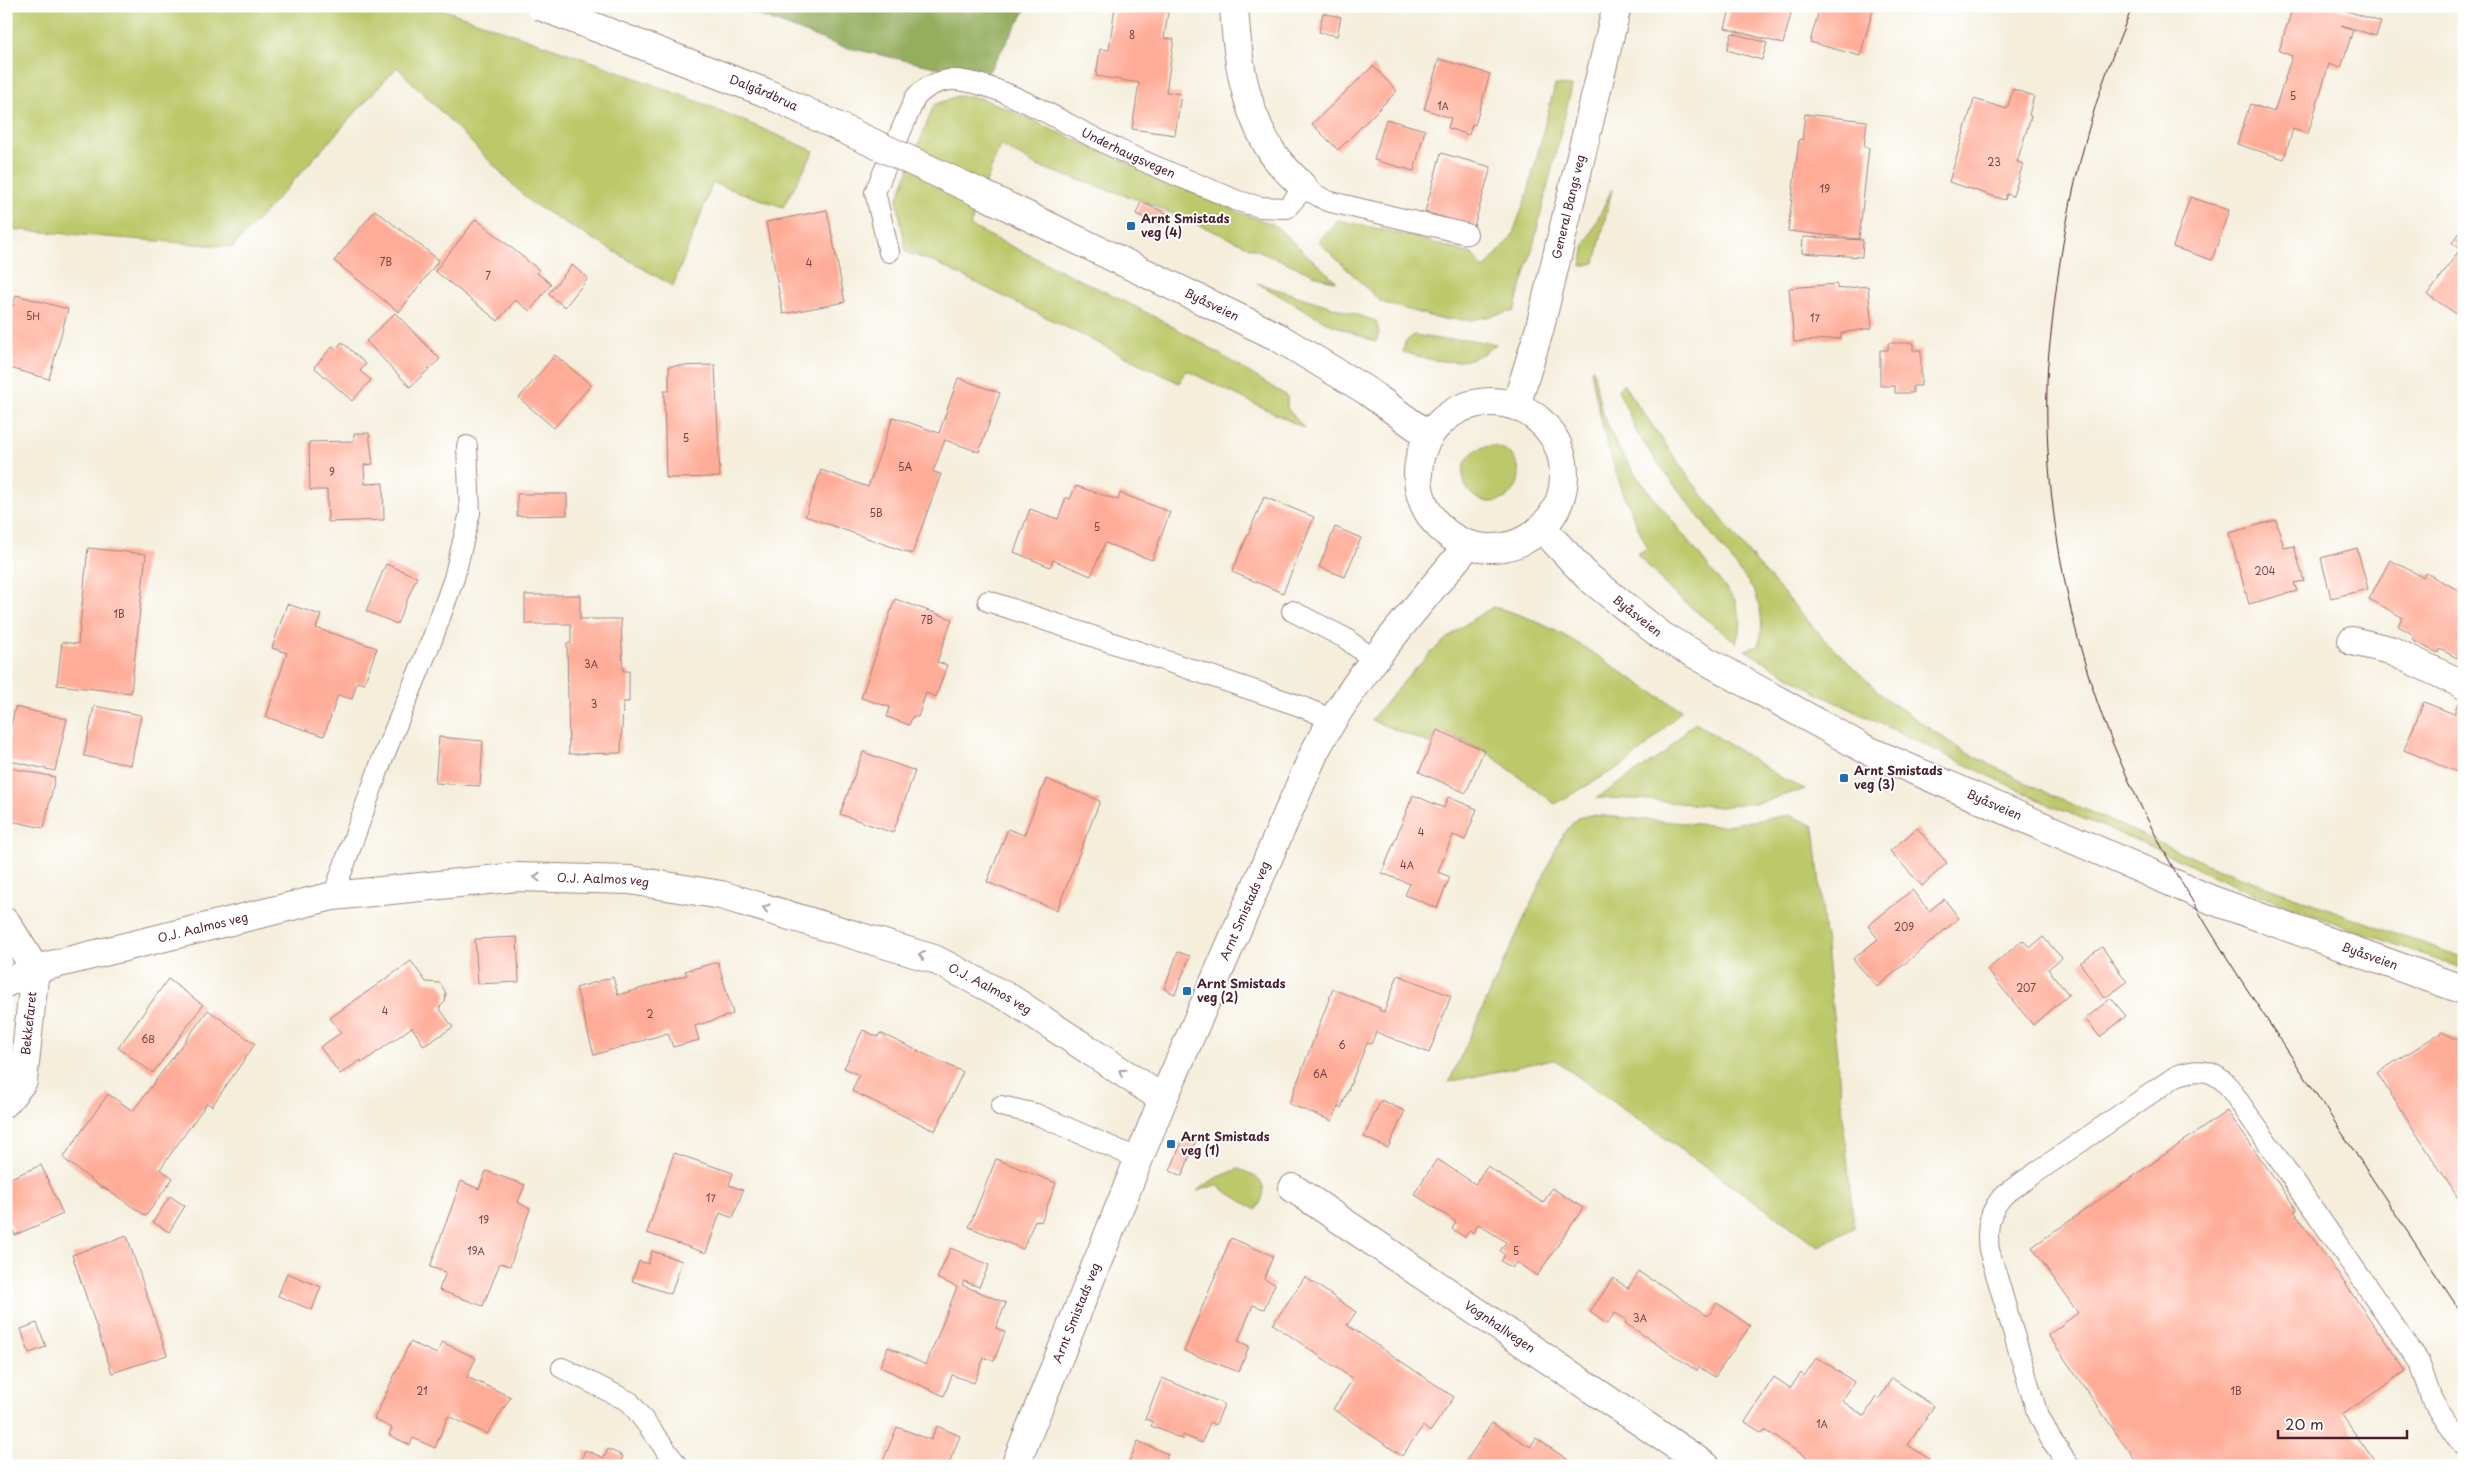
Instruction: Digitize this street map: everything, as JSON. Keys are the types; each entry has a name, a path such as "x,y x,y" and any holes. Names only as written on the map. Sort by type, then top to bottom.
{"street":[{"name":"Dalgårdbrua","path":"540,6 764,92 982,194"},
{"path":"1234,6 1237,59 1252,112 1273,155 1304,188"},
{"name":"General Bangs veg","path":"1516,406 1539,331 1617,6"},
{"name":"Byåsveien","path":"982,194 1276,336 1367,391 1429,436"},
{"path":"1491,402 1516,406 1537,418 1553,437 1562,460 1564,484 1557,508 1542,528 1520,543 1494,549 1468,545 1445,532 1428,512 1418,487 1419,460 1429,436 1446,418 1467,406 1491,402"},
{"name":"Byåsveien","path":"1542,528 1588,577 1662,636 1862,748 2212,900 2464,990"},
{"name":"Arnt Smistads veg","path":"1015,1466 1163,1099 1315,751 1331,719 1374,660 1468,545"},
{"path":"2352,641 2390,650 2464,685"},
{"name":"O.J. Aalmos veg","path":"6,983 35,969 333,896 517,877 630,880 721,895 934,959 1011,999 1163,1099"},
{"path":"6,922 35,969"},
{"name":"Bekkefaret","path":"6,1102 23,1081 35,969"},
{"name":"Vognhallvegen","path":"1293,1188 1706,1466"}],"lane":[{"name":"Underhaugsvegen","path":"889,252 875,192 915,98 924,89 946,80 980,84 1021,100 1107,144 1238,201 1260,208 1287,208 1304,188"},
{"path":"1304,188 1327,201 1467,234"},
{"path":"333,896 382,760 433,637 454,578 470,513 467,446"},
{"path":"988,601 1300,706 1331,719"},
{"path":"1292,611 1345,638 1374,660"},
{"path":"2069,1466 2050,1438 2036,1409 1989,1250 1988,1232 1991,1214 1997,1202 2005,1194 2176,1076 2199,1070 2211,1072 2221,1077 2229,1087 2419,1362 2432,1400 2464,1446"},
{"path":"1001,1106 1036,1114 1139,1159"},
{"path":"562,1368 630,1402 678,1466"}],"green space":[{"path":"6,6 433,6 596,63 707,105 814,151 783,207 713,183 673,286 530,202 397,67 233,247 6,229"},
{"path":"734,6 1028,6 985,78 840,46"},
{"path":"1555,85 1572,86 1532,250 1514,311 1472,320 1440,319 1381,302 1318,241 1338,220 1406,235 1472,254 1484,269 1512,236 1528,192"},
{"path":"957,96 980,98 1011,110 1238,212 1273,224 1336,281 1325,279 1145,202 1037,166 1000,145 970,226 1138,308 1197,340 1287,396 1287,408 1304,428 1186,370 1179,383 938,264 906,252 897,200 934,105"},
{"path":"1612,189 1595,263 1581,266 1585,245"},
{"path":"1257,283 1376,321 1379,333 1376,342 1328,323"},
{"path":"1414,335 1444,340 1465,339 1496,344 1474,358 1463,361 1440,361 1403,352 1405,342"},
{"path":"1593,369 1601,409 1616,444 1635,474 1735,600 1741,624 1736,643 1673,593 1637,554 1648,548 1628,504 1612,461 1596,395 1591,370"},
{"path":"1623,384 1690,479 1755,561 1824,639 1885,698 1963,751 2043,791 2219,869 2464,958 2464,969 2249,892 2136,840 2054,807 1819,694 1745,650 1758,646 1760,638 1762,624 1754,590 1637,433 1618,389"},
{"path":"1485,446 1497,446 1507,450 1515,458 1519,474 1515,490 1507,498 1497,502 1485,502 1475,498 1467,490 1463,480 1463,468 1467,458 1475,450"},
{"path":"1493,607 1544,625 1567,637 1682,710 1648,745 1626,763 1555,804 1484,750 1438,730 1431,744 1371,720 1413,672 1441,644"},
{"path":"1694,722 1785,780 1805,789 1761,802 1720,807 1639,799 1597,798 1665,753"},
{"path":"1591,815 1720,826 1789,815 1814,826 1854,1228 1818,1246 1553,1059 1449,1082 1562,836 1577,818"},
{"path":"1238,1169 1247,1172 1262,1184 1263,1195 1256,1210 1216,1185 1197,1191 1214,1179"}],"building":[{"path":"1115,6 1169,6 1164,38 1174,39 1166,92 1181,94 1175,135 1132,129 1139,83 1096,76 1100,49 1109,50"},
{"path":"1731,6 1793,6 1783,44 1725,28"},
{"path":"1820,6 1874,6 1860,56 1810,42"},
{"path":"2293,6 2339,6 2338,8 2381,22 2376,36 2341,25 2353,30 2341,68 2329,64 2308,134 2293,129 2284,159 2237,144 2250,104 2274,112 2292,56 2279,51"},
{"path":"1323,13 1341,17 1337,36 1319,32"},
{"path":"1732,33 1767,43 1762,60 1727,50"},
{"path":"1439,59 1490,74 1475,125 1472,124 1469,135 1448,128 1451,118 1424,109"},
{"path":"1373,66 1397,91 1338,150 1312,124"},
{"path":"2013,89 2034,96 2029,115 2031,116 2017,162 2023,164 2013,196 2007,194 2005,200 1949,182 1974,99 2007,109"},
{"path":"1805,114 1867,121 1864,147 1869,147 1859,239 1788,231 1799,139 1802,140"},
{"path":"1386,119 1425,130 1414,171 1374,160"},
{"path":"1441,153 1491,167 1474,226 1425,212"},
{"path":"2190,197 2229,210 2212,260 2173,247"},
{"path":"1141,202 1166,213 1160,225 1136,214"},
{"path":"375,210 439,260 399,312 334,261"},
{"path":"827,210 845,302 783,314 766,222"},
{"path":"476,219 539,270 537,273 551,284 530,311 515,300 498,321 435,271"},
{"path":"2464,227 2464,251 2452,243"},
{"path":"1803,237 1863,240 1862,257 1802,253"},
{"path":"2458,252 2464,254 2464,319 2428,295"},
{"path":"572,265 588,278 565,307 548,294"},
{"path":"1837,284 1837,289 1868,286 1872,328 1841,333 1841,338 1794,342 1789,288"},
{"path":"16,295 68,309 49,379 6,367 6,304 13,306"},
{"path":"395,313 440,359 410,387 366,341"},
{"path":"342,342 366,364 360,371 371,380 352,401 314,367 333,346 336,349"},
{"path":"1888,343 1913,343 1913,350 1921,350 1921,386 1913,386 1913,393 1895,393 1895,386 1880,386 1880,350 1888,350"},
{"path":"555,355 591,385 554,428 519,398"},
{"path":"715,365 720,477 666,478 664,391 669,391 669,366"},
{"path":"958,378 1000,393 979,452 945,440 933,472 941,474 912,554 805,516 821,470 868,487 893,417 939,433"},
{"path":"354,433 369,433 373,464 364,465 365,484 383,483 384,520 328,522 327,490 310,490 309,442 354,441"},
{"path":"1076,486 1118,500 1120,493 1170,512 1152,560 1105,543 1091,576 1053,560 1050,567 1014,552 1030,509 1058,519 1066,497 1070,499"},
{"path":"517,494 567,494 567,515 517,516"},
{"path":"1264,497 1314,517 1283,593 1232,572"},
{"path":"2276,520 2284,548 2294,546 2304,581 2294,583 2297,591 2249,604 2229,533"},
{"path":"1335,527 1361,538 1345,577 1319,567"},
{"path":"88,548 146,554 131,693 57,685 62,642 78,644"},
{"path":"2357,548 2368,589 2331,598 2321,558"},
{"path":"2390,560 2423,577 2426,573 2464,593 2464,645 2457,658 2440,649 2438,653 2412,640 2414,635 2398,626 2402,617 2369,599"},
{"path":"386,564 417,577 397,624 366,611"},
{"path":"525,595 580,595 580,619 621,619 623,671 629,671 629,702 623,702 621,753 569,754 567,643 571,643 571,624 525,624"},
{"path":"895,599 952,619 937,662 947,665 936,697 926,693 918,717 913,716 909,725 887,717 890,707 861,698"},
{"path":"287,604 321,615 316,628 377,648 364,684 357,682 352,699 338,695 324,736 266,717 287,653 272,648"},
{"path":"2424,702 2454,714 2458,703 2464,706 2464,769 2462,774 2404,750"},
{"path":"94,706 141,715 131,765 84,756"},
{"path":"15,707 67,719 55,771 6,760 6,749"},
{"path":"1437,730 1484,750 1466,793 1419,772"},
{"path":"439,737 483,741 480,786 435,783"},
{"path":"863,752 915,771 893,833 840,814"},
{"path":"6,767 55,777 44,828 6,820"},
{"path":"1046,779 1100,801 1057,910 987,882 1008,829 1024,835"},
{"path":"1413,795 1444,808 1448,797 1477,809 1465,840 1453,835 1445,854 1438,872 1450,877 1437,908 1405,895 1410,884 1382,873"},
{"path":"1917,828 1947,863 1922,886 1890,851"},
{"path":"1912,890 1929,911 1944,899 1959,918 1877,987 1853,959 1878,939 1868,926"},
{"path":"517,937 519,982 478,984 475,939"},
{"path":"2043,937 2062,958 2048,969 2069,995 2033,1025 1987,970 2023,940 2030,948"},
{"path":"2102,947 2127,982 2105,998 2080,963"},
{"path":"1178,952 1190,956 1175,994 1164,989"},
{"path":"411,961 426,982 440,983 446,993 445,1002 439,1008 453,1027 424,1046 412,1027 362,1063 361,1060 340,1074 320,1047 341,1033 330,1018"},
{"path":"718,962 733,1014 695,1026 699,1040 673,1047 668,1033 594,1055 576,988 613,977 618,995 687,975 685,971"},
{"path":"1398,975 1451,996 1429,1053 1376,1032 1371,1044 1367,1043 1341,1108 1338,1107 1332,1121 1289,1104 1333,989 1380,1008 1379,1010 1384,1012"},
{"path":"168,979 203,1005 153,1073 118,1048"},
{"path":"2111,998 2126,1016 2100,1037 2085,1019"},
{"path":"208,1010 255,1044 212,1106 207,1103 160,1169 173,1178 146,1216 102,1188 63,1158 108,1094 133,1111"},
{"path":"863,1030 878,1037 880,1033 963,1072 935,1131 852,1091 859,1075 844,1068"},
{"path":"2442,1032 2464,1043 2464,1207 2377,1073"},
{"path":"1381,1100 1405,1111 1388,1148 1364,1137"},
{"path":"2227,1111 2297,1210 2294,1211 2406,1371 2342,1415 2378,1466 2139,1466 2048,1335 2078,1313 2032,1247"},
{"path":"1185,1134 1197,1138 1182,1176 1170,1171"},
{"path":"674,1153 733,1173 729,1185 743,1190 733,1218 720,1213 706,1253 647,1233"},
{"path":"996,1159 1056,1183 1041,1222 1035,1220 1023,1249 969,1227"},
{"path":"1437,1159 1475,1184 1487,1166 1543,1203 1552,1188 1583,1208 1537,1276 1516,1262 1512,1268 1501,1261 1505,1255 1500,1251 1506,1242 1478,1224 1473,1233 1470,1230 1465,1237 1452,1229 1456,1222 1414,1194"},
{"path":"41,1165 63,1214 15,1235 6,1216 6,1180"},
{"path":"486,1171 525,1185 518,1202 530,1209 510,1266 500,1263 483,1306 439,1290 446,1272 430,1267 461,1181 479,1189"},
{"path":"170,1196 185,1206 169,1232 153,1222"},
{"path":"127,1236 167,1355 112,1373 72,1255"},
{"path":"1231,1238 1273,1256 1264,1279 1275,1284 1264,1309 1253,1305 1238,1341 1249,1346 1239,1372 1184,1351"},
{"path":"951,1248 989,1265 979,1287 964,1281 962,1285 1006,1303 996,1328 1005,1332 994,1361 984,1358 974,1383 952,1375 944,1396 880,1367 888,1347 926,1365 957,1287 937,1278"},
{"path":"652,1251 682,1261 671,1294 632,1281 639,1261 648,1264"},
{"path":"1639,1272 1708,1316 1717,1303 1750,1326 1715,1377 1699,1367 1697,1371 1625,1323 1627,1320 1615,1313 1607,1324 1590,1312 1613,1278 1628,1288"},
{"path":"287,1273 321,1287 312,1310 278,1296"},
{"path":"1305,1277 1356,1312 1347,1325 1454,1397 1430,1432 1423,1426 1402,1456 1333,1409 1353,1379 1273,1324"},
{"path":"37,1323 46,1347 29,1353 21,1329"},
{"path":"410,1342 437,1354 442,1342 476,1358 467,1377 511,1397 487,1434 448,1416 435,1448 413,1438 410,1445 389,1435 392,1428 374,1419"},
{"path":"1817,1357 1854,1382 1842,1401 1864,1416 1876,1397 1879,1399 1892,1378 1934,1406 1908,1445 1929,1459 1924,1466 1820,1466 1765,1430 1762,1433 1745,1422 1774,1377 1790,1388 1801,1373 1804,1376"},
{"path":"1162,1378 1224,1404 1216,1425 1210,1422 1202,1443 1183,1435 1182,1439 1151,1426 1153,1422 1145,1419"},
{"path":"1492,1423 1530,1447 1536,1438 1577,1466 1473,1466 1466,1461"},
{"path":"937,1426 960,1436 948,1466 881,1466 897,1427 931,1440"},
{"path":"1138,1441 1168,1454 1164,1466 1137,1466 1129,1462"},
{"path":"608,1449 623,1456 619,1466 579,1466 585,1450 604,1458"}],"tram line":[{"path":"2133,6 2103,83 2090,122 2080,162 2063,244 2048,361 2047,426 2053,512 2068,597 2078,639 2090,681 2122,765 2142,808 2187,892 2263,1014 2464,1317"}],"place":[{"name":"Arnt Smistads veg (4)","path":"1131,226"},
{"name":"Arnt Smistads veg (3)","path":"1844,778"},
{"name":"Arnt Smistads veg (2)","path":"1187,991"},
{"name":"Arnt Smistads veg (1)","path":"1171,1144"}]}
